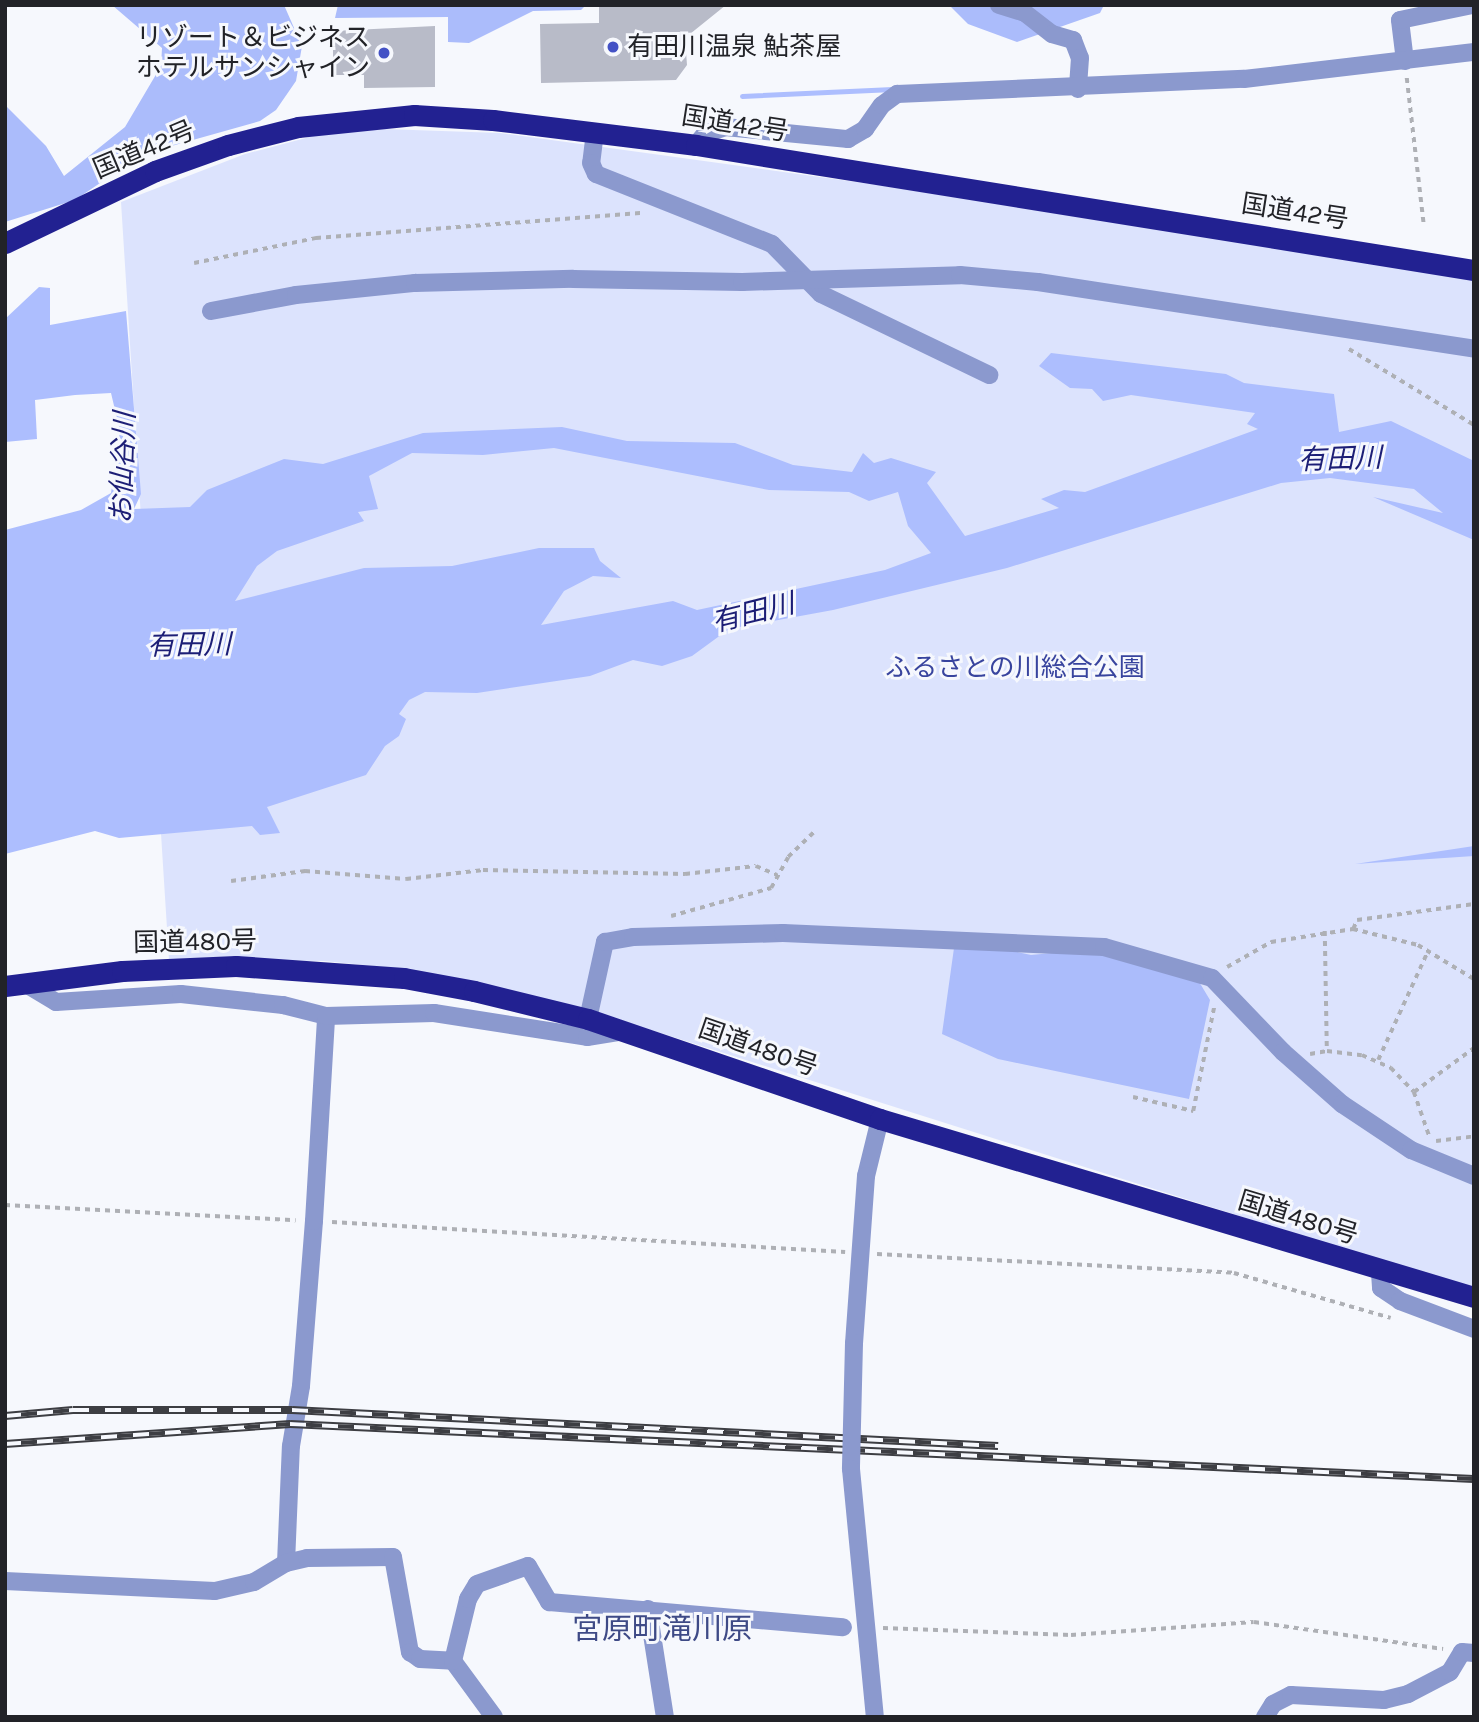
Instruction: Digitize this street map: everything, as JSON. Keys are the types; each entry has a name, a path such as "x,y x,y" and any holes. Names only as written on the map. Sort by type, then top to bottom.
{"highway":[{"name":"国道42号","path":"5,243 155,171 298,127 414,115 595,132 696,145 1474,270"},
{"name":"国道480号","path":"15,985 122,971 286,968 404,978 588,1019 880,1119 1380,1273 1474,1297"}],"street":[{"path":"999,5 1025,13 1052,34 1073,40 1080,58 1078,89"},
{"path":"1405,61 1400,20 1472,5"},
{"path":"696,145 705,134 724,127 848,139 865,129 882,105 897,94 1078,89 1244,79 1474,52"},
{"path":"595,132 591,163 596,174 772,244 802,279 844,307 989,375"},
{"path":"211,311 296,295 415,283 985,275 1474,349"},
{"path":"588,1019 605,942 669,934 783,933 1104,947 1196,971 1219,982 1295,1063 1364,1121 1429,1150 1474,1176"},
{"path":"15,985 56,1002 181,994 283,1005 326,1016 434,1013 587,1037 623,1031"},
{"path":"286,1563 291,1446 301,1386 326,1016"},
{"path":"875,1717 851,1469 854,1343 866,1176 880,1119"},
{"path":"1380,1273 1381,1288 1400,1301 1474,1329"},
{"path":"5,1581 215,1591 254,1582 286,1563 307,1558 393,1557 410,1652 420,1659 453,1661"},
{"path":"494,1717 453,1661 468,1599 477,1584 528,1566 549,1602 844,1627"},
{"path":"648,1609 665,1717"},
{"path":"1265,1717 1273,1704 1291,1696 1384,1700 1409,1694 1450,1672 1468,1652"}],"path":[{"path":"1405,61 1424,225"},
{"path":"194,262 316,238 646,213"},
{"path":"1338,343 1474,425"},
{"path":"667,918 771,888 788,857 815,831"},
{"path":"231,881 305,871 406,879 483,870 685,874 756,866 777,875"},
{"path":"1353,929 1357,920 1474,904"},
{"path":"1133,1097 1193,1111 1222,971 1256,947 1325,930 1353,929 1428,950 1474,979"},
{"path":"1325,930 1327,1051"},
{"path":"1378,1060 1428,950"},
{"path":"1414,1092 1474,1048"},
{"path":"1295,1063 1327,1051 1378,1060 1414,1092 1429,1150 1474,1136"},
{"path":"5,1205 859,1253"},
{"path":"873,1254 1234,1273 1394,1318"},
{"path":"844,1627 1071,1635 1254,1622 1468,1652"}],"green space":[{"name":"ふるさとの川総合公園","path":"384,129 500,133 885,186 1474,280 1474,1290 610,1017 384,967 324,961 169,960 121,202 245,154 317,135"}],"shaded area":[{"path":"112,5 284,5 302,46 296,81 276,110 260,121 143,154 75,200 5,222 5,105 46,146 64,176 125,127 161,66 162,48"},
{"path":"338,5 586,5 581,10 533,11 469,43 448,42 448,17 335,18"},
{"path":"949,5 1104,5 1100,13 1017,42 968,24"},
{"path":"954,948 999,948 1031,955 1073,951 1116,957 1198,980 1210,1000 1189,1099 998,1059 942,1034"}],"water":[{"path":"39,287 50,288 50,325 126,311 141,494 134,509 190,507 207,490 284,459 323,464 423,433 562,427 627,441 735,443 793,465 852,472 863,453 874,463 891,458 936,472 927,483 965,536 1059,508 1041,499 1064,490 1085,492 1258,429 1247,424 1255,413 1131,395 1103,401 1092,389 1070,388 1039,366 1051,353 1226,374 1244,383 1334,394 1339,432 1391,421 1474,461 1474,540 1373,497 1443,513 1414,489 1330,478 1281,483 1007,568 833,610 729,629 692,656 662,666 633,660 590,676 477,693 425,692 409,700 399,714 406,719 399,736 385,746 366,775 267,807 280,833 260,835 252,826 119,838 95,831 5,854 5,530 81,510 111,493 120,431 111,393 75,395 35,400 37,439 5,442 5,319","holes":["554,448 769,490 849,492 869,501 898,492 908,526 931,553 885,570 697,610 673,601 541,625 564,591 593,576 621,578 600,561 594,548 539,548 452,566 364,568 235,601 257,566 277,551 364,521 358,512 378,509 369,476 412,453 483,455"]},
{"path":"1474,846 1474,856 1355,864"}],"building":[{"name":"有田川温泉 鮎茶屋","path":"599,5 726,5 685,38 687,65 676,80 541,83 540,24 599,23"},
{"name":"リゾート＆ビジネス ホテルサンシャイン","path":"435,26 435,87 364,88 364,75 333,75 333,31"}],"waterway":[{"path":"742,96 893,89"}],"railway":[{"path":"5,1416 73,1410 292,1410 998,1446"},
{"path":"5,1444 290,1424 1474,1479"}],"place":[{"name":"有田川温泉 鮎茶屋","path":"613,47"},
{"name":"リゾート＆ビジネス ホテルサンシャイン","path":"384,53"}],"district":[{"name":"宮原町滝川原","path":"662,1629"}],"water label":[{"name":"有田川","path":"1340,459"},
{"name":"お仙谷川","path":"123,468"},
{"name":"有田川","path":"753,613"},
{"name":"有田川","path":"189,645"}]}
